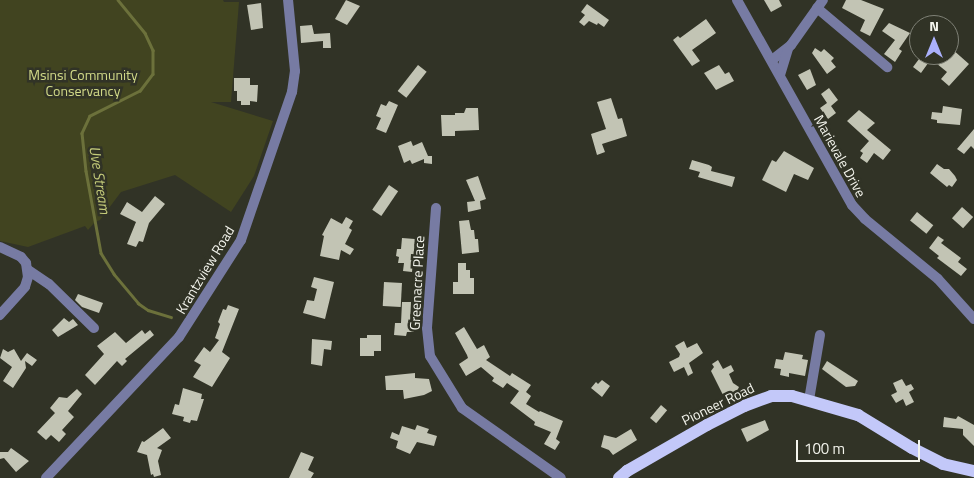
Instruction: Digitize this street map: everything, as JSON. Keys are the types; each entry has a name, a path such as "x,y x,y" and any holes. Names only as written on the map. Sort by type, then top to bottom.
{"main road":[{"name":"Pioneer Road","path":"619,478 661,450 744,406 771,396 792,396 858,415 912,448 943,464 974,471"}],"street":[{"name":"Krantzview Road","path":"46,478 179,336 241,240 269,163 294,84 295,61 288,0"},
{"name":"Marievale Drive","path":"737,0 772,60 835,179 852,205 865,220 938,279 974,319"},
{"path":"772,60 788,48 820,4 887,67"},
{"path":"780,75 788,48"},
{"name":"Greenacre Place","path":"436,208 427,328 430,356 450,392 462,408 562,478"},
{"path":"0,247 21,257 28,270 49,284 94,328"},
{"path":"0,314 25,287 28,270"},
{"path":"809,400 820,335"}],"green space":[{"name":"Msinsi Community Conservancy","path":"0,0 223,0 224,2 239,2 231,102 211,102 273,121 254,176 231,212 175,175 121,192 100,220 95,222 88,230 85,226 28,247 0,241"}],"building":[{"path":"346,0 360,6 347,25 335,19"},
{"path":"764,0 779,0 782,6 771,12"},
{"path":"846,0 861,0 884,9 870,36 860,31 865,20 842,8"},
{"path":"261,3 263,28 251,30 247,5"},
{"path":"587,4 609,20 604,27 589,21 584,26 579,22 585,15 581,12"},
{"path":"706,19 716,33 692,50 700,61 692,66 673,40 678,36 680,38"},
{"path":"889,23 909,33 899,49 902,51 895,62 884,54 895,40 882,31"},
{"path":"312,25 314,34 330,33 331,48 323,48 323,41 301,43 300,26"},
{"path":"815,48 821,52 824,49 834,58 831,61 836,67 827,74 812,53"},
{"path":"959,55 969,64 949,86 941,79 947,72 938,65 959,65"},
{"path":"418,65 427,72 406,98 398,91"},
{"path":"719,65 725,74 729,72 734,81 716,90 704,73"},
{"path":"914,65 927,65 921,73 913,67"},
{"path":"810,69 816,85 807,90 798,75"},
{"path":"234,78 250,78 250,85 258,85 257,102 250,101 250,105 241,105 241,101 237,101 237,91 234,91"},
{"path":"829,88 838,100 831,106 836,113 828,119 820,108 827,103 821,94"},
{"path":"611,98 618,119 622,118 627,136 602,144 605,152 597,155 591,134 606,129 597,102"},
{"path":"389,101 398,105 386,133 376,129 381,118 376,116 381,104 386,106"},
{"path":"943,106 962,109 960,125 937,123 937,120 931,119 932,112 942,113"},
{"path":"466,108 478,108 479,130 455,131 455,136 442,136 441,115 464,113"},
{"path":"859,110 875,123 867,130 891,150 883,160 874,153 867,163 860,158 863,153 860,151 869,141 847,121"},
{"path":"974,129 974,149 971,146 964,154 957,149"},
{"path":"411,141 413,146 422,142 428,156 432,156 432,164 424,163 424,159 412,164 410,160 404,163 398,146"},
{"path":"784,151 814,168 808,180 794,174 786,192 762,180 772,160 776,162"},
{"path":"692,160 709,165 712,167 711,171 735,177 732,187 698,177 700,172 689,169"},
{"path":"937,164 944,169 949,169 955,176 957,180 952,187 949,185 947,187 930,173"},
{"path":"478,176 486,199 480,201 481,209 468,212 467,202 475,201 466,180"},
{"path":"389,185 398,191 381,216 372,210"},
{"path":"155,196 165,204 149,223 143,242 139,241 136,247 127,244 136,222 120,214 127,202 142,212"},
{"path":"962,207 973,217 963,228 952,218"},
{"path":"917,212 933,225 926,234 910,221"},
{"path":"346,217 353,221 349,228 352,230 345,244 354,249 350,255 341,250 339,260 320,256 324,236 322,235 331,218 342,224"},
{"path":"469,220 471,230 474,230 475,239 478,239 479,252 462,254 459,221"},
{"path":"938,236 944,240 941,243 961,258 958,262 967,269 961,276 937,258 939,256 929,248"},
{"path":"402,238 415,239 412,272 403,271 404,263 398,263 397,249 401,249"},
{"path":"458,263 466,263 466,270 470,270 470,278 474,278 474,294 453,294 453,282 458,282"},
{"path":"314,277 334,282 325,319 303,313 307,300 314,301 317,289 311,287"},
{"path":"384,282 402,283 401,307 383,306"},
{"path":"78,294 103,303 99,313 82,307 75,300"},
{"path":"402,302 411,302 410,324 414,324 414,332 407,332 406,336 394,335 395,323 401,323"},
{"path":"228,305 239,309 222,352 230,358 212,387 193,377 201,365 194,361 204,347 210,352 219,340 215,338 220,324 218,322 223,309 226,310"},
{"path":"64,318 69,322 73,319 78,325 58,337 52,330"},
{"path":"464,327 477,349 484,345 490,357 486,360 510,376 512,373 531,385 526,392 531,396 526,404 539,412 563,421 556,439 560,442 555,450 544,444 551,432 534,425 535,422 510,403 519,391 507,383 503,388 492,381 494,378 481,367 466,376 459,364 468,358 455,333"},
{"path":"142,330 145,334 150,330 154,335 125,359 127,361 122,366 117,361 95,385 85,375 104,354 97,346 115,332 126,343"},
{"path":"367,335 381,335 381,351 374,351 374,356 360,356 360,338 367,338"},
{"path":"312,339 332,341 331,350 324,349 322,366 311,364"},
{"path":"684,341 687,348 697,343 703,353 689,363 693,373 688,376 684,367 674,372 669,362 679,357 680,354 675,346"},
{"path":"3,349 8,352 14,349 21,361 27,353 37,360 32,366 25,361 26,368 13,388 3,381 12,367 0,358"},
{"path":"785,352 803,355 802,359 808,360 805,376 789,373 789,377 780,375 781,369 774,368 776,359 783,360"},
{"path":"718,360 723,369 731,365 734,371 729,374 733,383 739,387 737,391 724,397 711,371 714,367 712,364"},
{"path":"827,361 858,381 855,386 846,387 822,369"},
{"path":"415,373 415,378 429,379 432,391 424,395 404,399 403,390 386,390 385,376"},
{"path":"902,379 906,386 911,384 914,389 909,392 914,402 906,406 903,399 896,403 891,395 897,392 893,383"},
{"path":"602,380 610,386 602,397 591,388 596,382 598,384"},
{"path":"183,388 202,394 201,399 204,399 197,421 191,420 190,423 183,421 184,417 172,414 175,404 179,405"},
{"path":"77,389 82,394 68,411 74,417 62,430 66,434 59,442 51,435 46,440 37,432 55,413 50,408 59,397 67,398"},
{"path":"661,405 667,410 656,423 650,418"},
{"path":"958,416 974,425 974,446 963,435 963,429 943,427 944,417 956,419"},
{"path":"765,420 769,430 747,442 741,429"},
{"path":"417,425 429,429 427,433 437,436 434,446 417,442 410,454 396,448 398,441 390,438 392,432 399,435 402,426 415,430"},
{"path":"163,428 171,438 157,448 162,450 158,461 161,475 154,477 153,474 151,475 147,455 137,452 142,441 144,442"},
{"path":"631,429 637,440 613,455 609,450 601,447 604,435 616,438"},
{"path":"11,448 29,461 16,472 4,458 0,459 0,452 8,452"},
{"path":"301,452 314,457 308,470 314,473 311,478 289,478"}],"waterway":[{"name":"Uve Stream","path":"118,0 145,33 153,50 153,74 140,91 90,116 82,133 86,171 101,253 114,274 138,303 148,310 171,317"}]}
